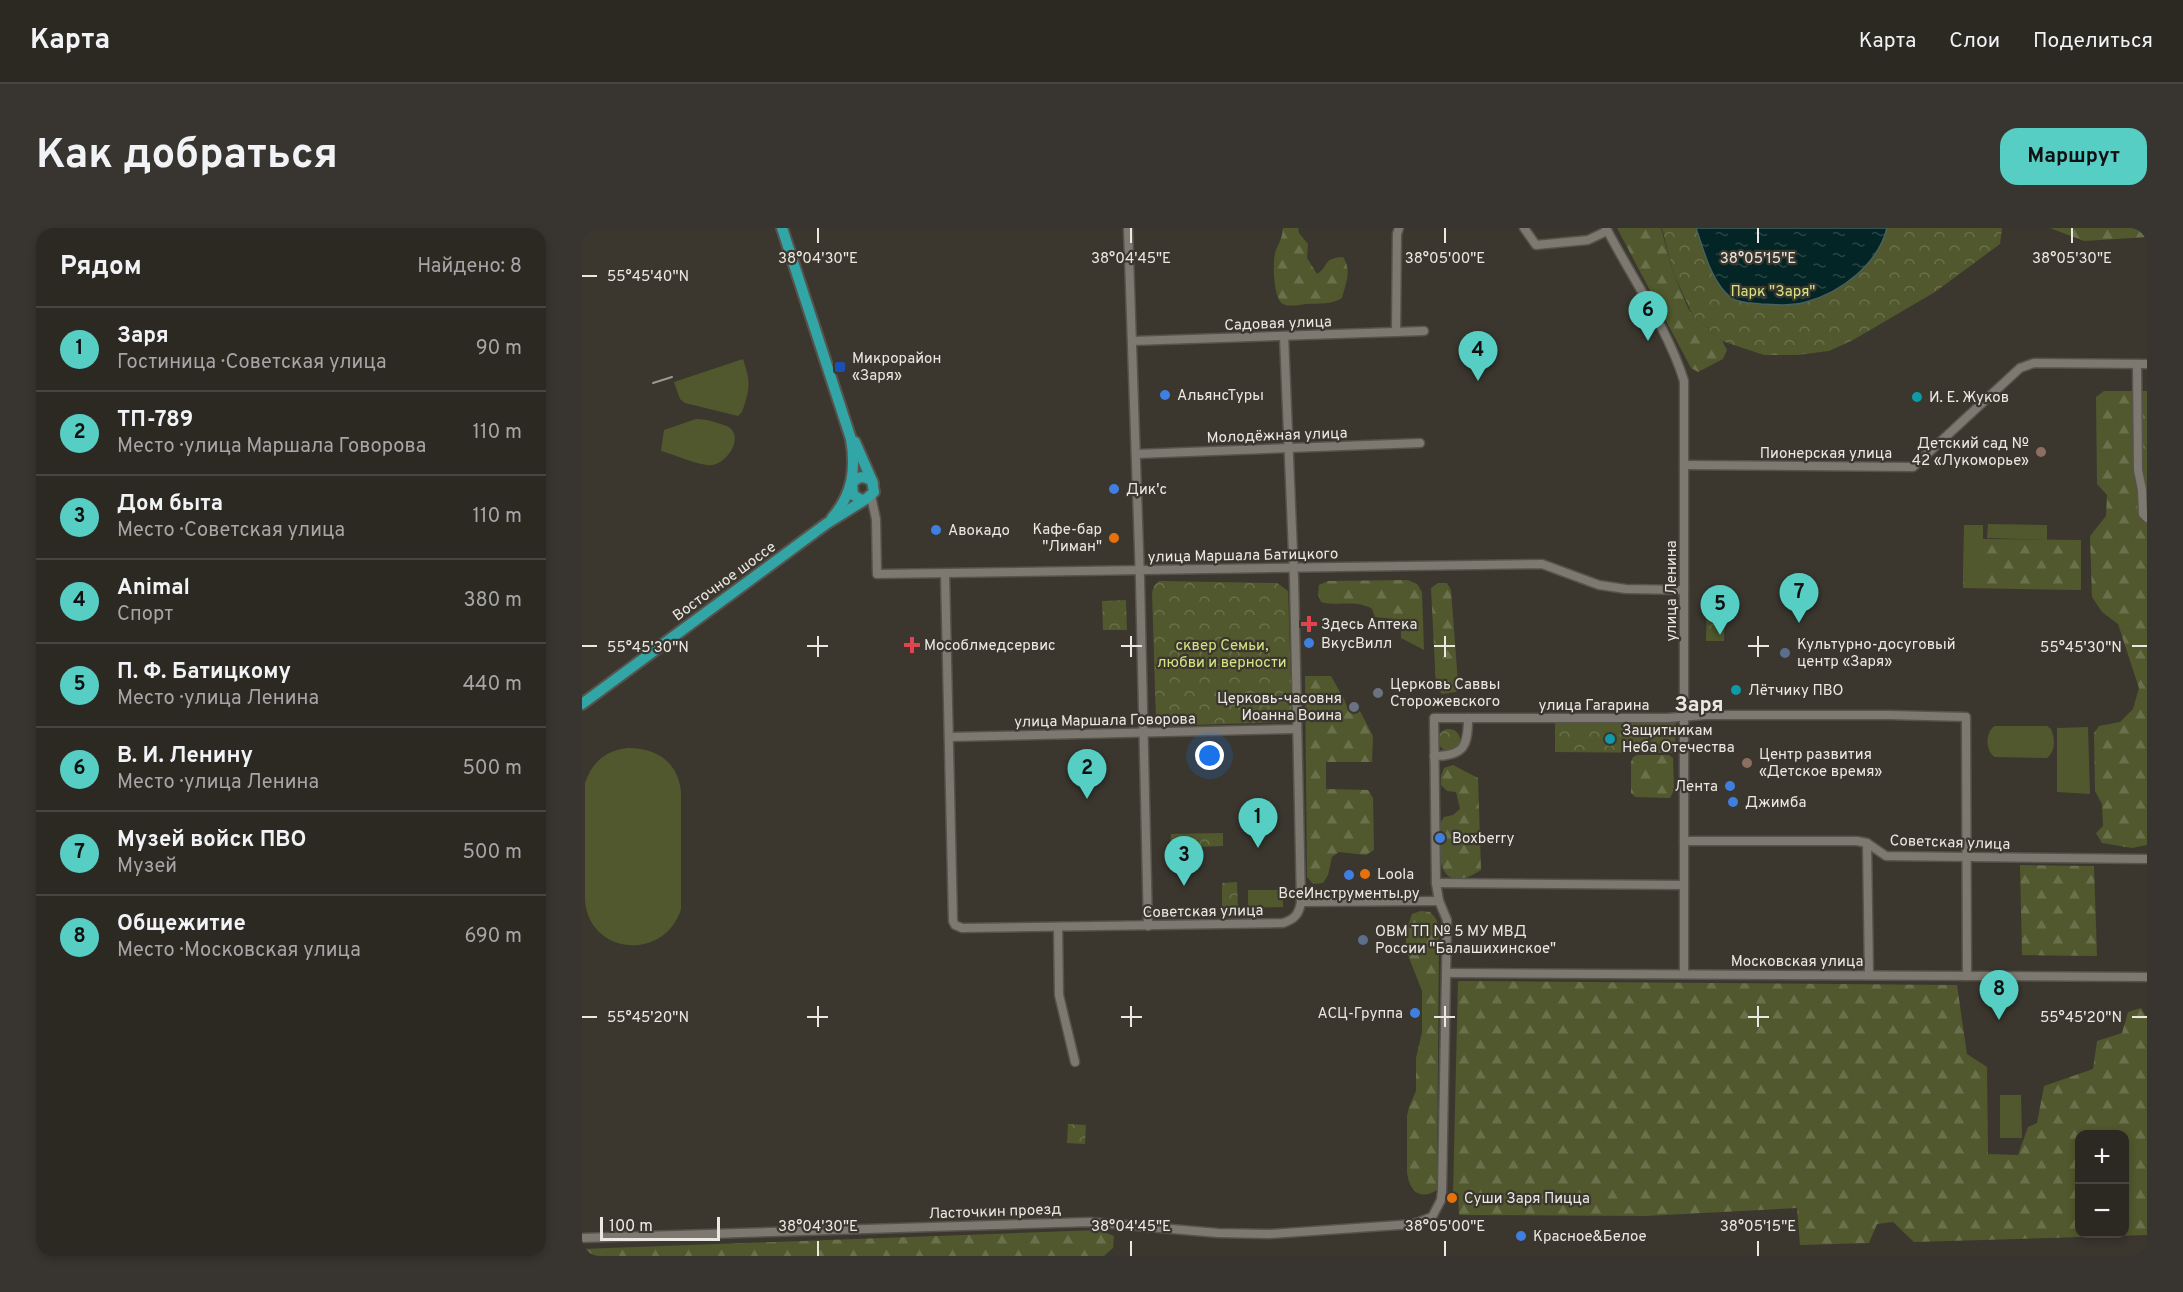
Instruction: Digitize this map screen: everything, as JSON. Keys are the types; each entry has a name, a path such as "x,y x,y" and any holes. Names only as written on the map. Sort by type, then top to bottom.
{"main road":[{"name":"Восточное шоссе","path":"582,705 826,524 870,494 782,228"},
{"name":"Восточное шоссе","path":"826,524 839,508 852,484 854,460 845,418"},
{"path":"857,478 868,478 870,494 856,498 851,490 857,478"}],"street":[{"path":"1128,228 1148,926"},
{"path":"1396,332 1397,234 1399,228"},
{"path":"1524,228 1536,245 1588,240 1606,230"},
{"name":"улица Ленина","path":"1606,230 1655,318 1681,369 1684,381 1683,974"},
{"name":"Садовая улица","path":"1132,341 1424,331"},
{"path":"1284,336 1290,448 1300,902 1439,901"},
{"name":"Пионерская улица","path":"1684,465 1913,466 2020,369 2034,363 2143,364"},
{"path":"2143,364 2138,470 2145,516"},
{"name":"Молодёжная улица","path":"1136,454 1420,443"},
{"name":"улица Маршала Батицкого","path":"870,494 876,519 876,574 1542,564 1599,585 1626,589 1684,590"},
{"path":"945,574 949,737"},
{"name":"улица Гагарина","path":"1434,756 1434,718 1705,715 1963,716 1967,720 1967,857"},
{"path":"1448,973 1447,920 1439,901 1436,883 1434,756 1450,756 1462,748 1468,735 1468,718"},
{"name":"улица Маршала Говорова","path":"949,737 1297,729"},
{"name":"Советская улица","path":"949,737 953,921 955,925 962,928 1283,923 1294,919 1300,902"},
{"name":"Советская улица","path":"1684,841 1857,841 1868,843 1886,856 2147,859"},
{"path":"1868,843 1869,975"},
{"path":"1967,857 1967,976"},
{"path":"1436,883 1684,885"},
{"path":"1058,927 1059,995 1075,1062"},
{"name":"Московская улица","path":"1448,973 2147,977"},
{"name":"Ласточкин проезд","path":"582,1238 1090,1222 1218,1233 1269,1234 1414,1224 1432,1217 1442,1192 1448,973"}],"green space":[{"path":"1283,228 1298,228 1299,233 1308,244 1307,258 1317,274 1332,259 1343,257 1348,272 1342,298 1329,303 1294,306 1285,305 1280,301 1275,287 1274,262"},
{"path":"1617,228 1661,228 1673,272 1688,308 1693,316 1722,341 1727,350 1723,359 1698,372 1691,368"},
{"name":"Парк \"Заря\"","path":"1662,228 2002,228 2000,244 1935,292 1853,340 1829,351 1797,355 1764,355 1722,341 1693,316 1673,272"},
{"path":"2050,228 2147,228 2147,237 2084,241"},
{"path":"743,359 749,386 743,409 738,416 685,403 680,399 674,382"},
{"path":"2104,391 2147,391 2147,845 2132,848 2102,843 2096,833 2103,826 2102,804 2095,791 2094,733 2099,726 2120,722 2133,709 2139,688 2118,624 2102,612 2092,597 2090,536 2106,516 2107,495 2097,484 2096,397"},
{"path":"696,419 708,420 732,430 735,441 733,448 719,463 701,464 661,451 664,430"},
{"path":"1988,524 2047,525 2047,540 1987,538"},
{"path":"1964,525 1983,525 1983,569 1963,569"},
{"path":"1983,539 2081,540 2081,590 1963,588 1963,569 1983,569"},
{"path":"1408,580 1417,584 1422,592 1424,650 1401,638 1401,624 1394,619 1375,617 1372,609 1360,604 1321,602 1318,594 1319,585 1328,581"},
{"name":"сквер Семьи, любви и верности","path":"1159,581 1277,583 1288,591 1292,714 1288,722 1159,726 1156,721 1152,593"},
{"path":"1438,583 1447,583 1451,590 1458,683 1456,692 1442,694 1436,687 1431,588"},
{"path":"1707,593 1725,594 1724,641 1706,641"},
{"path":"1126,600 1127,630 1103,630 1102,601"},
{"path":"1305,676 1331,676 1348,710 1360,711 1373,736 1372,762 1326,762 1326,789 1368,790 1373,798 1374,850 1366,855 1339,852 1332,857 1328,875 1323,883 1313,884 1307,877"},
{"path":"1555,722 1676,722 1675,753 1555,752"},
{"path":"1995,726 2047,726 2051,729 2053,736 2052,752 2047,758 1995,757 1989,751 1988,737 1989,732"},
{"path":"2088,727 2090,794 2057,792 2057,728"},
{"path":"1449,729 1457,732 1460,740 1457,748 1449,751 1441,748 1438,740 1441,732"},
{"path":"628,748 648,751 664,759 676,772 681,792 681,909 672,926 660,937 645,944 629,945 613,941 600,933 590,919 585,901 585,783 601,758 613,751"},
{"path":"1637,755 1669,755 1673,758 1674,790 1670,798 1635,797 1631,793 1631,762"},
{"path":"1453,765 1478,778 1481,870 1456,879 1445,873 1439,847 1445,841 1439,825 1444,817 1453,815 1460,809 1456,792 1447,791 1441,785 1444,768"},
{"path":"1223,833 1223,846 1170,848 1171,834"},
{"path":"2020,865 2094,866 2097,956 2022,955"},
{"path":"1237,882 1238,908 1222,908 1222,883"},
{"path":"1248,890 1283,890 1283,907 1248,908"},
{"path":"1421,911 1430,912 1439,927 1437,1190 1425,1194 1413,1189 1407,1172 1407,1116 1416,1091 1416,1058 1422,1032 1422,991 1406,950 1406,931 1412,914"},
{"path":"1458,981 1957,985 1967,1054 1987,1067 1988,1154 2018,1155 2028,1127 2037,1123 2044,1086 2093,1069 2097,1041 2122,1033 2128,1012 2141,1008 2147,1018 2147,1235 2129,1236 2129,1130 2075,1130 2075,1237 1914,1242 1893,1222 1877,1224 1869,1243 1800,1245 1797,1208 1646,1216 1459,1215 1458,1193 1453,1193"},
{"path":"2000,1095 2021,1095 2022,1138 2000,1138"},
{"path":"1068,1124 1086,1125 1085,1144 1067,1143"},
{"path":"1099,1230 1114,1236 1113,1248 1104,1256 582,1256 582,1249"}],"water":[{"path":"1696,228 1887,228 1876,253 1867,265 1845,284 1819,297 1801,303 1784,305 1745,302 1730,297 1713,274"}],"railway":[{"path":"653,383 672,377"}],"place":[{"name":"В. И. Ленину","path":"1648,341"},
{"name":"Микрорайон «Заря»","path":"840,367"},
{"name":"Animal","path":"1478,381"},
{"name":"АльянсТуры","path":"1165,395"},
{"name":"И. Е. Жуков","path":"1917,397"},
{"name":"Детский сад № 42 «Лукоморье»","path":"2041,452"},
{"name":"Дик'с","path":"1114,489"},
{"name":"Авокадо","path":"936,530"},
{"name":"Кафе-бар \"Лиман\"","path":"1114,538"},
{"name":"Музей войск ПВО","path":"1799,623"},
{"name":"Здесь Аптека","path":"1309,624"},
{"name":"П. Ф. Батицкому","path":"1720,635"},
{"name":"ВкусВилл","path":"1309,643"},
{"name":"Мособлмедсервис","path":"912,645"},
{"name":"Культурно-досуговый центр «Заря»","path":"1785,653"},
{"name":"Лётчику ПВО","path":"1736,690"},
{"name":"Церковь Саввы Сторожевского","path":"1378,693"},
{"name":"Церковь-часовня Иоанна Воина","path":"1354,707"},
{"name":"Защитникам Неба Отечества","path":"1610,739"},
{"name":"Центр развития «Детское время»","path":"1747,763"},
{"name":"Лента","path":"1730,786"},
{"name":"ТП-789","path":"1087,799"},
{"name":"Джимба","path":"1733,802"},
{"name":"Boxberry","path":"1440,838"},
{"name":"Заря","path":"1258,848"},
{"name":"Loola","path":"1365,874"},
{"name":"ВсеИнструменты.ру","path":"1349,875"},
{"name":"Дом быта","path":"1184,886"},
{"name":"ОВМ ТП № 5 МУ МВД России \"Балашихинское\"","path":"1363,940"},
{"name":"АСЦ-Группа","path":"1415,1013"},
{"name":"Общежитие","path":"1999,1020"},
{"name":"Суши Заря Пицца","path":"1452,1198"},
{"name":"Красное&Белое","path":"1521,1236"}],"district":[{"name":"Заря","path":"1699,704"}]}
